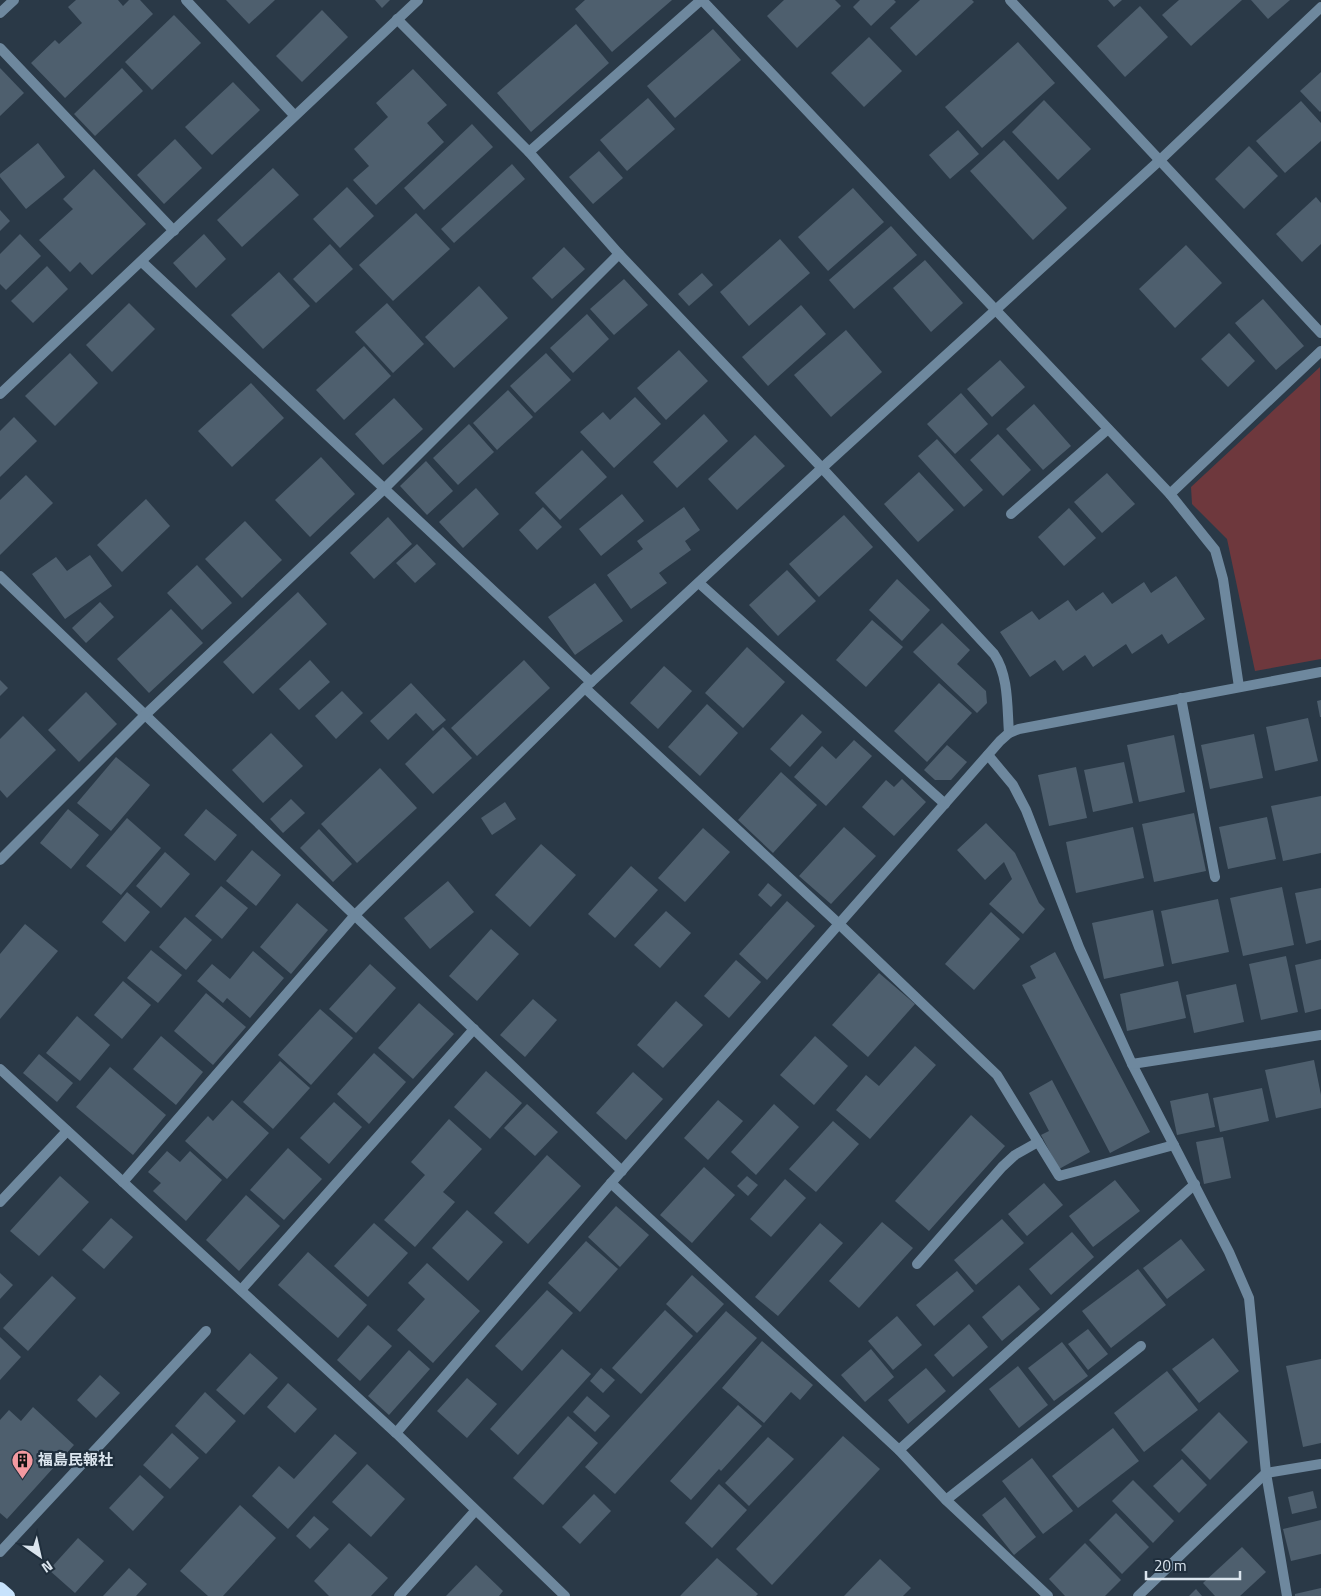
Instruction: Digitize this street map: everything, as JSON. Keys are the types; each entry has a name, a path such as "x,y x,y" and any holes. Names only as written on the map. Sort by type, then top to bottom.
{"highway":[{"path":"0,1588 8,1596"}],"street":[{"path":"0,13 14,0"},
{"path":"186,0 294,115"},
{"path":"0,394 418,0"},
{"path":"529,152 701,0 1170,494 1215,550 1223,579 1239,687"},
{"path":"1010,0 1321,334"},
{"path":"123,1182 355,915 588,685 822,468 1159,161 1321,7"},
{"path":"397,19 529,152 619,254 822,468 994,654 999,662 1004,680 1009,733"},
{"path":"0,48 174,231"},
{"path":"0,860 144,716 384,489 619,254"},
{"path":"142,262 384,489 997,1075 1059,1176 1174,1146"},
{"path":"1170,494 1321,351"},
{"path":"1011,514 1108,429"},
{"path":"0,576 144,716 622,1171"},
{"path":"699,583 945,804"},
{"path":"396,1434 611,1183 1009,733 1019,729 1321,672"},
{"path":"1181,698 1215,876"},
{"path":"988,755 1013,785 1026,810 1079,947 1132,1064 1195,1184 1229,1252 1249,1298 1266,1472 1287,1596"},
{"path":"241,1290 474,1029"},
{"path":"1132,1064 1321,1034"},
{"path":"0,1069 396,1434 564,1596"},
{"path":"0,1202 67,1131"},
{"path":"917,1264 1002,1167 1015,1155 1038,1142"},
{"path":"611,1183 899,1450 946,1500 1048,1596"},
{"path":"899,1450 1195,1184"},
{"path":"0,1552 206,1331"},
{"path":"946,1500 1141,1346"},
{"path":"1138,1596 1266,1472 1321,1464"},
{"path":"399,1596 476,1511"}],"shaded area":[{"path":"1320,367 1321,659 1255,671 1227,539 1192,504 1191,487"}],"building":[{"path":"76,0 118,0 123,6 129,0 140,0 153,14 65,98 31,63 55,40 59,44 82,23 68,7"},
{"path":"226,0 275,0 249,24"},
{"path":"375,0 390,0 382,8"},
{"path":"585,0 672,0 612,52 575,9"},
{"path":"784,0 835,0 841,6 797,48 767,16"},
{"path":"860,0 894,0 896,2 871,26 853,7"},
{"path":"920,0 972,0 974,2 916,56 890,28"},
{"path":"1108,0 1122,0 1114,7"},
{"path":"1179,0 1242,0 1191,46 1162,15"},
{"path":"1251,0 1290,0 1268,19"},
{"path":"1140,6 1168,37 1125,77 1097,46"},
{"path":"322,10 348,37 302,82 276,56"},
{"path":"174,15 201,43 152,90 125,62"},
{"path":"576,24 609,63 531,132 497,93"},
{"path":"713,29 741,60 675,118 647,86"},
{"path":"869,37 902,71 864,107 831,73"},
{"path":"1018,42 1055,83 982,148 945,107"},
{"path":"0,68 24,93 0,116"},
{"path":"122,68 143,91 95,136 74,114"},
{"path":"413,69 447,105 427,123 444,142 376,205 353,180 369,166 354,149 388,117 376,103"},
{"path":"1321,72 1321,111 1320,112 1300,91"},
{"path":"233,82 260,110 212,155 185,127"},
{"path":"648,98 675,129 627,171 600,140"},
{"path":"1044,100 1091,149 1058,180 1012,132"},
{"path":"1301,101 1321,123 1321,141 1285,173 1256,141"},
{"path":"472,124 493,147 424,210 404,188"},
{"path":"958,130 979,154 950,179 929,155"},
{"path":"175,139 202,168 164,204 137,175"},
{"path":"1004,140 1067,208 1033,240 970,171"},
{"path":"38,143 65,177 26,209 0,177 0,174"},
{"path":"1249,146 1278,176 1244,209 1215,179"},
{"path":"599,151 623,178 593,204 569,177"},
{"path":"512,164 525,179 454,243 441,229"},
{"path":"273,168 299,195 242,247 217,220"},
{"path":"94,169 146,224 92,275 80,262 70,272 39,240 73,209 63,199"},
{"path":"347,187 374,216 340,248 313,219"},
{"path":"853,188 884,222 828,271 798,237"},
{"path":"1316,197 1321,203 1321,244 1302,262 1276,234"},
{"path":"0,210 10,221 0,231"},
{"path":"416,213 450,249 393,301 359,265"},
{"path":"891,226 917,255 854,309 829,280"},
{"path":"20,234 41,256 6,290 0,284 0,254"},
{"path":"204,234 226,259 196,288 173,263"},
{"path":"780,239 810,273 749,326 720,292"},
{"path":"330,244 353,269 316,303 293,279"},
{"path":"1186,245 1222,283 1175,328 1139,289"},
{"path":"564,247 585,269 552,299 532,278"},
{"path":"925,260 963,303 931,332 893,288"},
{"path":"47,266 68,289 33,323 11,301"},
{"path":"279,272 310,306 263,349 231,315"},
{"path":"702,273 713,285 689,306 678,294"},
{"path":"624,279 648,305 614,335 590,309"},
{"path":"479,286 508,318 454,368 425,337"},
{"path":"1263,299 1304,346 1276,370 1235,323"},
{"path":"129,303 155,329 112,372 86,345"},
{"path":"387,303 424,344 393,373 355,332"},
{"path":"801,305 826,334 768,386 742,357"},
{"path":"587,314 609,339 573,373 550,348"},
{"path":"846,330 882,372 831,417 794,375"},
{"path":"1229,333 1255,361 1228,387 1201,359"},
{"path":"364,346 391,376 344,420 316,390"},
{"path":"679,350 708,381 666,420 637,388"},
{"path":"70,353 98,383 55,426 25,396"},
{"path":"546,353 571,380 535,413 510,386"},
{"path":"1000,360 1025,387 992,417 967,389"},
{"path":"251,383 284,418 232,467 198,431"},
{"path":"508,390 533,417 497,450 473,423"},
{"path":"961,393 988,424 955,454 927,424"},
{"path":"635,397 661,424 614,468 580,432 603,412 610,420"},
{"path":"394,398 423,429 383,465 355,434"},
{"path":"1034,404 1071,446 1043,470 1006,429"},
{"path":"704,414 728,441 677,488 653,462"},
{"path":"14,417 37,441 0,477 0,431"},
{"path":"469,424 494,452 458,485 433,458"},
{"path":"998,434 1031,470 1003,496 970,460"},
{"path":"755,435 785,466 737,510 708,479"},
{"path":"937,439 983,490 964,507 918,456"},
{"path":"582,450 607,477 560,520 535,493"},
{"path":"321,457 355,494 310,537 275,500"},
{"path":"426,461 453,491 427,515 400,486"},
{"path":"919,472 954,510 918,542 884,504"},
{"path":"1107,473 1135,504 1102,533 1074,502"},
{"path":"26,475 53,503 0,555 0,500"},
{"path":"476,488 499,514 463,548 439,522"},
{"path":"622,494 644,521 601,556 579,529"},
{"path":"146,499 170,526 122,572 97,545"},
{"path":"543,507 562,527 537,550 519,530"},
{"path":"684,507 700,530 685,541 691,550 659,573 667,583 631,609 607,575 643,549 637,541"},
{"path":"1069,508 1096,538 1064,566 1038,537"},
{"path":"844,515 873,547 819,597 789,564"},
{"path":"388,517 412,544 374,579 350,553"},
{"path":"245,521 282,560 242,598 205,559"},
{"path":"417,544 436,564 415,583 396,563"},
{"path":"90,555 112,586 65,619 32,574 56,557 67,571"},
{"path":"197,565 232,603 202,630 167,593"},
{"path":"787,570 816,601 778,636 749,605"},
{"path":"1176,576 1205,619 1168,644 1162,634 1132,654 1126,644 1093,667 1085,655 1063,671 1055,660 1030,677 1000,632 1032,611 1039,620 1068,600 1076,611 1103,592 1112,604 1144,582 1151,593"},
{"path":"897,579 930,610 902,641 869,610"},
{"path":"595,583 623,621 575,655 548,617"},
{"path":"298,592 327,624 253,694 223,662"},
{"path":"100,602 114,617 86,643 72,628"},
{"path":"171,609 203,643 149,693 117,659"},
{"path":"872,620 903,647 866,687 836,660"},
{"path":"942,623 970,650 957,664 986,691 987,703 977,713 913,652"},
{"path":"747,647 785,682 743,728 705,693"},
{"path":"310,660 330,682 299,710 279,689"},
{"path":"524,660 550,688 477,756 451,728"},
{"path":"664,666 692,691 658,729 630,703"},
{"path":"0,680 8,688 0,696"},
{"path":"411,683 446,720 433,731 416,713 388,740 370,721"},
{"path":"939,683 972,713 927,762 894,731"},
{"path":"342,691 363,713 336,739 315,716"},
{"path":"86,692 117,724 79,762 48,730"},
{"path":"1321,700 1321,717 1320,717 1317,701"},
{"path":"707,704 738,733 700,776 668,747"},
{"path":"802,714 822,732 790,767 770,749"},
{"path":"23,716 56,750 7,798 0,790 0,739"},
{"path":"1308,718 1318,761 1275,771 1266,727"},
{"path":"443,727 472,758 433,794 405,764"},
{"path":"271,733 303,766 263,803 232,770"},
{"path":"1254,734 1263,778 1210,789 1201,745"},
{"path":"1174,735 1185,792 1139,802 1127,745"},
{"path":"854,740 872,756 826,806 794,777 822,746 836,759"},
{"path":"947,745 967,762 951,780 935,780 924,770"},
{"path":"116,757 150,785 111,831 77,803"},
{"path":"1124,762 1133,803 1093,812 1084,770"},
{"path":"1076,767 1087,818 1049,826 1038,775"},
{"path":"380,768 417,808 357,863 321,824"},
{"path":"781,772 817,805 773,853 738,820"},
{"path":"902,779 926,802 894,836 862,807 886,780 894,787"},
{"path":"1321,796 1321,853 1283,861 1271,806"},
{"path":"291,799 305,813 283,833 270,819"},
{"path":"505,802 516,819 492,835 481,818"},
{"path":"68,809 99,835 71,869 40,843"},
{"path":"206,809 237,835 215,861 184,835"},
{"path":"1194,813 1206,871 1154,882 1142,824"},
{"path":"1267,817 1276,859 1228,869 1219,827"},
{"path":"127,818 161,848 121,895 86,866"},
{"path":"986,823 1015,853 1039,903 1045,909 1023,934 989,904 1012,879 1004,862 985,880 957,850"},
{"path":"844,827 876,856 831,904 799,876"},
{"path":"1133,827 1144,878 1076,893 1066,842"},
{"path":"703,828 730,852 685,902 658,878"},
{"path":"319,829 352,864 333,882 300,848"},
{"path":"541,844 576,875 530,927 495,895"},
{"path":"252,850 281,875 256,906 226,881"},
{"path":"165,852 190,874 161,908 136,886"},
{"path":"631,866 658,890 615,938 588,914"},
{"path":"448,881 474,912 430,949 404,918"},
{"path":"768,883 782,895 771,907 758,895"},
{"path":"221,886 248,908 222,939 195,916"},
{"path":"1282,887 1294,945 1243,956 1230,898"},
{"path":"1321,888 1321,940 1306,944 1295,893"},
{"path":"127,892 150,912 125,942 102,922"},
{"path":"1218,899 1229,952 1172,964 1161,911"},
{"path":"787,901 815,926 767,980 739,954"},
{"path":"297,903 328,930 291,974 260,947"},
{"path":"1153,910 1164,966 1104,979 1092,923"},
{"path":"666,911 691,933 660,968 634,945"},
{"path":"991,912 1020,939 974,990 945,964"},
{"path":"185,917 212,940 186,970 159,947"},
{"path":"25,924 58,951 0,1019 0,954"},
{"path":"491,929 519,954 477,1001 449,976"},
{"path":"151,950 182,975 158,1003 127,978"},
{"path":"253,951 284,978 250,1018 227,998 223,1003 197,981 212,964 230,979"},
{"path":"1055,952 1150,1132 1110,1153 1022,985 1036,978 1030,966"},
{"path":"1286,956 1298,1012 1261,1020 1249,964"},
{"path":"1321,959 1321,1009 1305,1013 1295,965"},
{"path":"736,960 761,982 729,1018 704,996"},
{"path":"370,964 396,988 356,1033 329,1009"},
{"path":"879,973 915,1004 868,1057 832,1025"},
{"path":"123,981 151,1005 122,1039 94,1015"},
{"path":"1178,981 1186,1018 1127,1031 1120,994"},
{"path":"1236,984 1244,1022 1194,1033 1186,995"},
{"path":"206,993 246,1027 213,1065 174,1031"},
{"path":"533,999 557,1020 525,1057 500,1035"},
{"path":"676,1001 703,1025 663,1068 637,1045"},
{"path":"419,1003 454,1034 413,1079 378,1048"},
{"path":"320,1009 353,1038 311,1085 278,1055"},
{"path":"77,1016 110,1045 80,1081 46,1053"},
{"path":"161,1036 203,1072 176,1105 133,1069"},
{"path":"815,1036 848,1066 814,1105 780,1075"},
{"path":"915,1046 936,1065 870,1139 836,1110 866,1075 879,1086"},
{"path":"374,1053 406,1082 369,1124 337,1094"},
{"path":"39,1054 73,1083 57,1102 23,1073"},
{"path":"1314,1060 1321,1095 1321,1108 1276,1118 1265,1070"},
{"path":"280,1061 310,1088 273,1129 243,1102"},
{"path":"110,1067 166,1115 133,1155 76,1107"},
{"path":"486,1071 522,1103 490,1139 454,1107"},
{"path":"633,1072 663,1099 626,1140 596,1113"},
{"path":"1052,1080 1090,1152 1059,1169 1041,1135 1049,1131 1029,1093"},
{"path":"1262,1088 1269,1121 1220,1132 1213,1098"},
{"path":"1208,1093 1215,1127 1177,1135 1170,1101"},
{"path":"232,1100 269,1133 227,1179 185,1141 208,1116 213,1121"},
{"path":"718,1100 743,1121 708,1160 684,1138"},
{"path":"334,1102 362,1127 329,1164 300,1138"},
{"path":"527,1104 558,1132 535,1156 504,1128"},
{"path":"774,1104 799,1127 756,1175 731,1152"},
{"path":"971,1115 1005,1146 929,1231 895,1201"},
{"path":"449,1119 482,1149 443,1192 455,1202 415,1247 384,1220 425,1175 411,1162"},
{"path":"833,1121 859,1144 816,1192 789,1169"},
{"path":"1223,1137 1231,1178 1204,1184 1196,1142"},
{"path":"288,1148 322,1179 284,1220 250,1190"},
{"path":"167,1151 180,1162 190,1151 222,1180 186,1221 153,1191 161,1183 148,1172"},
{"path":"547,1155 581,1186 528,1244 494,1213"},
{"path":"704,1167 735,1195 692,1243 660,1215"},
{"path":"60,1176 89,1202 39,1256 10,1231"},
{"path":"747,1176 758,1185 748,1196 737,1186"},
{"path":"785,1179 806,1198 771,1237 750,1219"},
{"path":"1115,1180 1140,1211 1093,1247 1069,1216"},
{"path":"1044,1183 1063,1205 1027,1236 1008,1214"},
{"path":"246,1195 280,1226 239,1271 206,1240"},
{"path":"616,1206 649,1235 620,1267 588,1237"},
{"path":"467,1210 503,1242 468,1281 432,1248"},
{"path":"111,1218 133,1237 104,1269 82,1250"},
{"path":"1002,1219 1024,1243 976,1285 954,1260"},
{"path":"882,1222 913,1248 859,1308 829,1281"},
{"path":"374,1223 408,1253 368,1297 334,1266"},
{"path":"820,1223 843,1243 778,1316 755,1297"},
{"path":"1072,1232 1094,1257 1051,1295 1029,1269"},
{"path":"1181,1239 1205,1270 1167,1299 1143,1268"},
{"path":"586,1241 618,1269 580,1312 548,1283"},
{"path":"308,1252 367,1305 338,1338 278,1285"},
{"path":"427,1263 480,1311 433,1363 397,1330 425,1299 408,1283"},
{"path":"1138,1269 1166,1305 1111,1348 1082,1311"},
{"path":"957,1271 974,1291 934,1326 916,1305"},
{"path":"0,1273 13,1285 0,1299"},
{"path":"692,1275 724,1304 697,1333 666,1304"},
{"path":"52,1276 76,1298 28,1351 3,1328"},
{"path":"1019,1285 1040,1309 1002,1341 982,1317"},
{"path":"547,1290 573,1313 522,1371 495,1346"},
{"path":"665,1310 693,1336 641,1394 612,1368"},
{"path":"726,1311 757,1338 615,1494 585,1467"},
{"path":"897,1316 922,1345 893,1370 868,1341"},
{"path":"969,1324 988,1347 953,1377 934,1355"},
{"path":"368,1325 392,1346 360,1381 337,1360"},
{"path":"1088,1329 1108,1354 1088,1370 1068,1344"},
{"path":"0,1337 21,1357 0,1380"},
{"path":"1213,1338 1239,1371 1199,1403 1172,1369"},
{"path":"762,1341 813,1385 800,1400 791,1392 764,1423 722,1388"},
{"path":"1062,1342 1088,1376 1054,1401 1028,1368"},
{"path":"562,1349 591,1374 518,1455 490,1429"},
{"path":"871,1349 894,1377 865,1402 841,1375"},
{"path":"409,1350 430,1369 389,1415 368,1396"},
{"path":"250,1353 278,1378 244,1415 216,1390"},
{"path":"1321,1359 1321,1443 1303,1447 1286,1366"},
{"path":"1018,1366 1048,1405 1019,1428 989,1389"},
{"path":"601,1368 615,1380 603,1393 590,1381"},
{"path":"926,1368 946,1391 908,1424 888,1400"},
{"path":"1167,1371 1198,1410 1144,1452 1114,1413"},
{"path":"100,1375 120,1393 96,1418 77,1400"},
{"path":"467,1378 497,1404 467,1438 437,1411"},
{"path":"288,1383 317,1409 295,1433 267,1407"},
{"path":"205,1392 236,1421 206,1454 175,1426"},
{"path":"587,1396 610,1416 595,1432 573,1412"},
{"path":"738,1405 762,1426 721,1471 719,1469 691,1500 670,1481"},
{"name":"福島民報社","path":"33,1407 74,1445 7,1519 0,1513 0,1420 9,1410 21,1421"},
{"path":"1219,1412 1248,1442 1210,1480 1181,1450"},
{"path":"568,1416 598,1443 543,1505 513,1478"},
{"path":"1113,1428 1139,1461 1078,1508 1052,1476"},
{"path":"172,1433 199,1458 170,1489 143,1465"},
{"path":"335,1434 357,1453 288,1529 252,1496 279,1466 294,1479"},
{"path":"843,1436 880,1469 772,1585 736,1549"},
{"path":"768,1437 794,1459 749,1506 725,1483"},
{"path":"1032,1458 1073,1511 1043,1534 1002,1481"},
{"path":"1182,1459 1207,1485 1179,1513 1153,1486"},
{"path":"367,1464 405,1499 371,1537 332,1502"},
{"path":"140,1475 164,1497 133,1531 109,1508"},
{"path":"1133,1480 1174,1521 1153,1543 1112,1501"},
{"path":"719,1484 747,1510 712,1548 685,1523"},
{"path":"1313,1491 1317,1508 1292,1514 1288,1497"},
{"path":"594,1494 611,1511 580,1544 562,1527"},
{"path":"1005,1497 1036,1537 1014,1555 982,1515"},
{"path":"240,1505 276,1538 223,1596 208,1596 180,1571"},
{"path":"1116,1513 1149,1547 1122,1574 1089,1540"},
{"path":"314,1516 329,1529 310,1549 296,1536"},
{"path":"1321,1520 1321,1554 1291,1561 1283,1529"},
{"path":"78,1538 104,1561 75,1593 49,1570"},
{"path":"349,1543 388,1578 371,1596 329,1596 314,1581"},
{"path":"1085,1543 1121,1580 1105,1596 1065,1596 1049,1579"},
{"path":"1242,1547 1266,1572 1240,1596 1215,1596 1203,1583"},
{"path":"717,1558 758,1594 756,1596 680,1596"},
{"path":"880,1559 911,1588 903,1596 844,1596"},
{"path":"476,1565 503,1591 499,1596 446,1596"},
{"path":"129,1568 147,1584 136,1596 103,1596"},
{"path":"1321,1588 1321,1596 1295,1596 1295,1594"},
{"path":"1196,1589 1202,1596 1189,1596"}],"place":[{"name":"福島民報社","path":"22,1479"}]}
